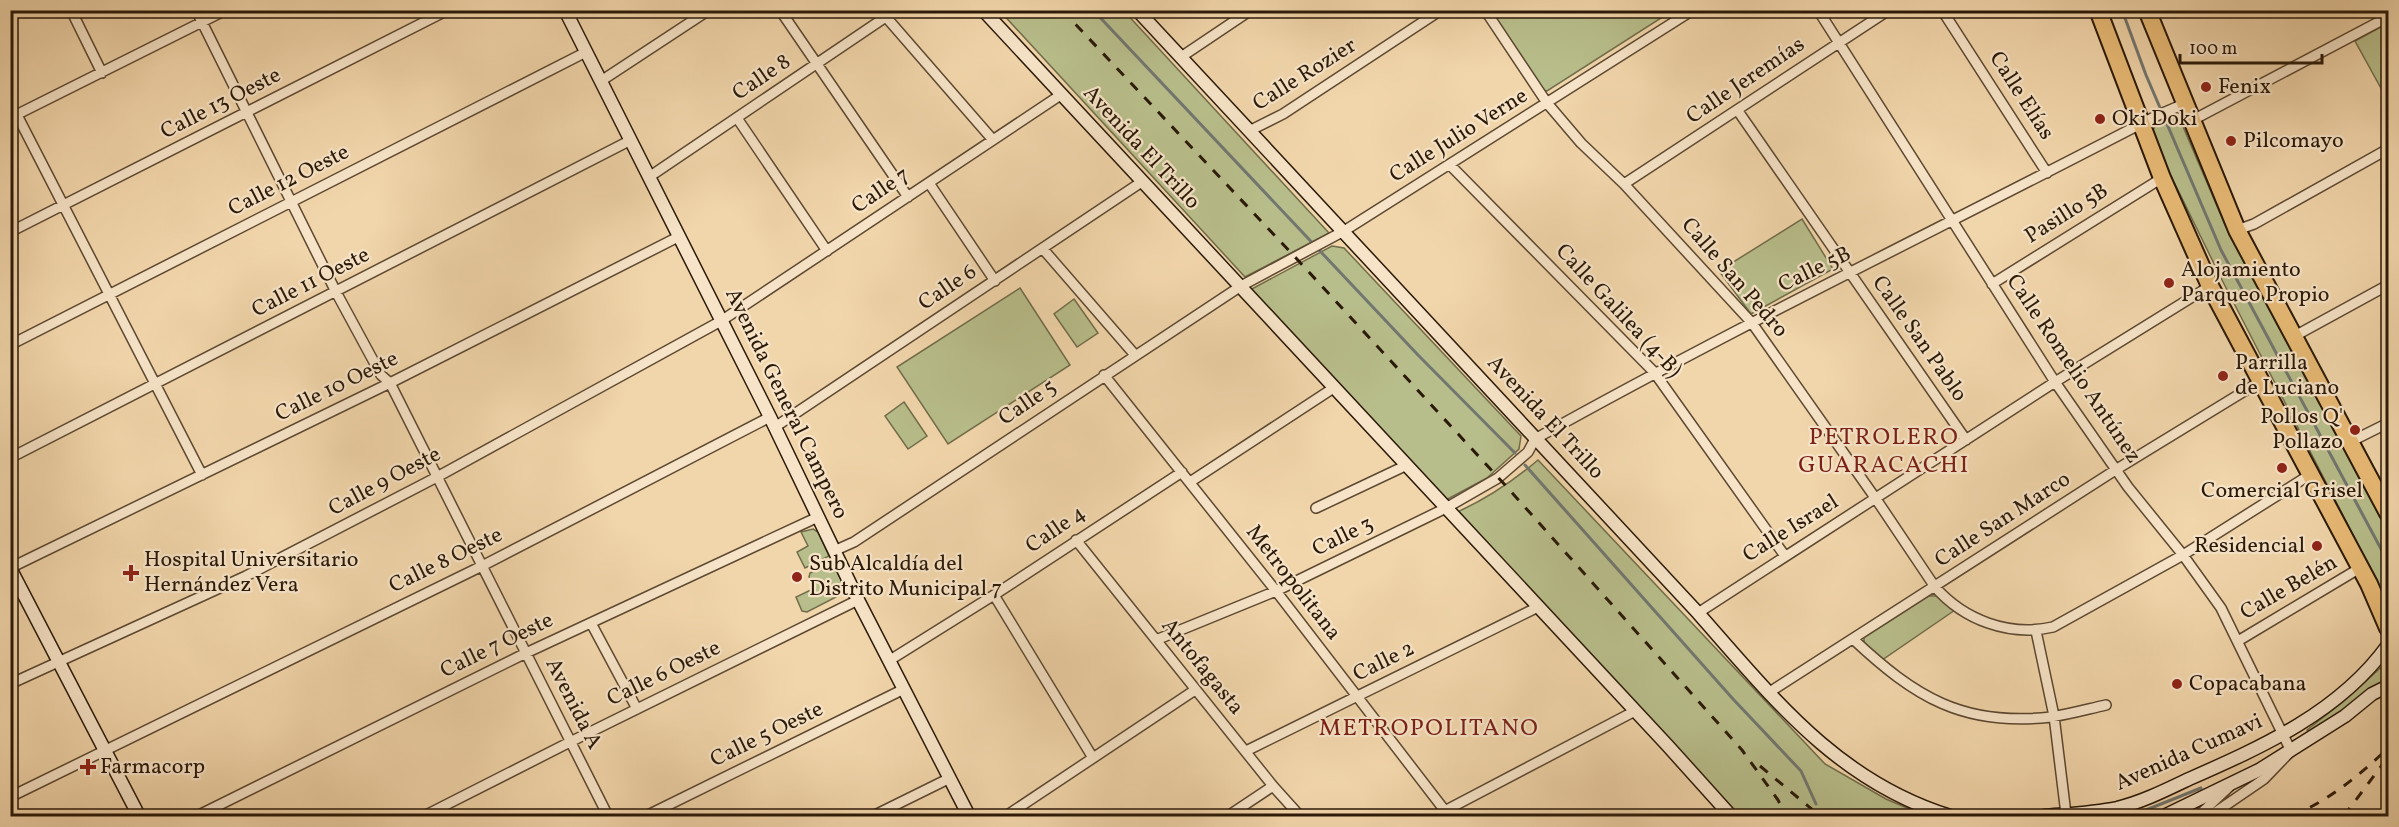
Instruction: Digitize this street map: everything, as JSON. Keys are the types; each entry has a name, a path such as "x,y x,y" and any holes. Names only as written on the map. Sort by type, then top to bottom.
{"highway":[{"path":"2098,10 2149,120 2162,178 2210,286 2360,568 2388,628"},
{"path":"2147,10 2176,108 2191,122 2237,230 2388,513"}],"main road":[{"name":"Avenida General Campero","path":"565,10 836,550 858,600 969,816"},
{"name":"Avenida El Trillo","path":"983,10 1731,816"},
{"name":"Avenida El Trillo","path":"1137,10 1342,233 1698,613 1768,693 1821,745 1887,792 1920,807 1950,816"},
{"path":"11,568 139,816"},
{"name":"Avenida Cumavi","path":"2044,816 2118,808 2196,776 2282,735 2313,716 2341,694 2372,667 2388,645"},
{"name":"Avenida Cumavi","path":"2164,816 2204,799 2291,751 2345,716 2372,694 2388,686"},
{"path":"2196,776 2205,786 2204,799"}],"street":[{"path":"71,10 102,73"},
{"name":"Avenida A","path":"196,10 336,292 381,375 390,383 608,816"},
{"path":"202,475 63,205 14,117 226,10"},
{"name":"Calle 13 Oeste","path":"10,232 448,10"},
{"path":"780,10 908,197"},
{"name":"Calle 8","path":"649,177 896,10"},
{"path":"1180,57 1251,10"},
{"name":"Calle Rozier","path":"1250,131 1283,114 1441,10"},
{"name":"Calle San Pedro","path":"1485,10 1547,103 1581,143 1624,184 1752,323 1935,587 1946,600 1966,614 1990,625 2036,631 2053,627 2183,555 2311,474"},
{"name":"Calle Julio Verne","path":"1241,286 1342,233 1694,10"},
{"name":"Calle Romelio Antúnez","path":"1818,10 2055,382 2141,504 2222,608 2291,751"},
{"name":"Calle Jeremías","path":"1624,184 1888,10"},
{"name":"Calle Elías","path":"1942,10 2047,173"},
{"path":"601,81 708,11"},
{"path":"2191,122 2388,17"},
{"path":"886,18 993,140"},
{"name":"Calle 12 Oeste","path":"10,345 586,52"},
{"name":"Calle 7","path":"721,321 1062,94"},
{"name":"Calle 5B","path":"1446,507 1498,478 1528,452 1535,438 1654,372 2176,108"},
{"name":"Calle San Pablo","path":"1738,111 1966,440"},
{"path":"737,118 826,251"},
{"name":"Calle 11 Oeste","path":"10,458 630,141"},
{"path":"2237,230 2254,224 2388,149"},
{"name":"Calle Galilea (4-B)","path":"1450,165 1654,372 1785,556"},
{"name":"Pasillo 5B","path":"1992,284 2162,178"},
{"name":"Calle 6","path":"772,422 995,281 1143,181"},
{"path":"928,183 995,281"},
{"name":"Calle 10 Oeste","path":"11,568 390,383 678,237"},
{"path":"1043,249 1135,355"},
{"path":"2293,337 2388,285"},
{"name":"Calle 5","path":"836,550 854,542 1241,286"},
{"name":"Calle Israel","path":"1698,613 2055,382 2210,286"},
{"name":"Calle 9 Oeste","path":"10,684 58,660 246,576 437,477 721,321"},
{"name":"Metropolitana","path":"1104,375 1276,591 1447,814"},
{"name":"Calle San Marco","path":"1768,693 2117,469 2260,381"},
{"path":"1190,482 1335,387"},
{"name":"Calle 8 Oeste","path":"10,797 772,422"},
{"path":"2350,442 2388,423"},
{"path":"1316,508 1407,465"},
{"name":"Calle 4","path":"890,660 1182,472"},
{"name":"Calle 3","path":"1156,640 1276,591 1446,507"},
{"name":"Calle 7 Oeste","path":"196,816 526,653 818,518"},
{"name":"Antofagasta","path":"1076,540 1195,690 1300,816"},
{"name":"Calle Belén","path":"2238,641 2360,568"},
{"path":"994,595 1093,758"},
{"name":"Calle 6 Oeste","path":"424,816 858,600"},
{"name":"Calle 2","path":"1246,751 1538,607"},
{"path":"591,623 637,709"},
{"path":"2036,631 2054,716 2066,814"},
{"path":"1853,639 1886,669 1932,700 1982,717 2006,720 2054,716 2106,705"},
{"name":"Calle 5 Oeste","path":"646,816 904,689"},
{"path":"1006,816 1195,690"},
{"path":"1435,816 1447,814 1635,711"},
{"path":"2210,816 2264,779 2291,751"},
{"path":"873,816 951,778"},
{"path":"2198,816 2231,785"},
{"path":"1228,816 1273,786"}],"green space":[{"path":"1000,11 1124,11 1329,233 1245,277"},
{"path":"1491,11 1672,11 1547,91 1543,90"},
{"path":"2388,23 2388,101 2355,41"},
{"path":"2170,116 2181,122 2226,227 2388,531 2388,603 2222,280 2152,137 2157,124"},
{"path":"1802,219 1833,269 1751,314 1719,271"},
{"path":"1332,246 1344,248 1521,436 1519,449 1487,478 1444,501 1250,290"},
{"path":"1020,288 1070,365 948,444 897,367"},
{"path":"1074,299 1098,333 1077,347 1054,314"},
{"path":"904,402 927,436 908,449 885,416"},
{"path":"1538,460 1825,764 1886,799 1926,816 1740,816 1455,513 1499,490"},
{"path":"813,529 818,532 829,556 805,568 797,552 808,546 801,532"},
{"path":"833,562 845,589 842,594 807,612 802,611 796,597 815,588 809,577 810,573"},
{"path":"1928,596 1937,596 1955,610 1882,660 1864,643 1864,637"},
{"path":"2388,661 2388,680 2309,732 2307,730 2344,701"}],"waterway":[{"path":"1093,10 1418,355 1515,453"},
{"path":"2122,10 2146,75 2221,250 2388,562"},
{"path":"1525,465 1733,699 1801,771 1816,804"},
{"path":"2131,816 2201,788"}],"railway":[{"path":"1062,10 1295,257 1506,486 1742,750 1778,800 1786,816"},
{"path":"2292,816 2319,803 2366,768 2388,748"},
{"path":"2344,816 2388,757"},
{"path":"1760,766 1820,816"}],"place":[{"name":"Fenix","path":"2206,87"},
{"name":"Oki Doki","path":"2100,119"},
{"name":"Pilcomayo","path":"2231,141"},
{"name":"Alojamiento Parqueo Propio","path":"2169,283"},
{"name":"Parrilla de Luciano","path":"2223,376"},
{"name":"Pollos Q' Pollazo","path":"2355,430"},
{"name":"Comercial Grisel","path":"2282,468"},
{"name":"Residencial","path":"2317,546"},
{"name":"Hospital Universitario Hernández Vera","path":"131,573"},
{"name":"Sub Alcaldía del Distrito Municipal 7","path":"797,577"},
{"name":"Copacabana","path":"2177,684"},
{"name":"Farmacorp","path":"88,767"}],"district":[{"name":"PETROLERO GUARACACHI","path":"1884,452"},
{"name":"METROPOLITANO","path":"1429,729"}]}
